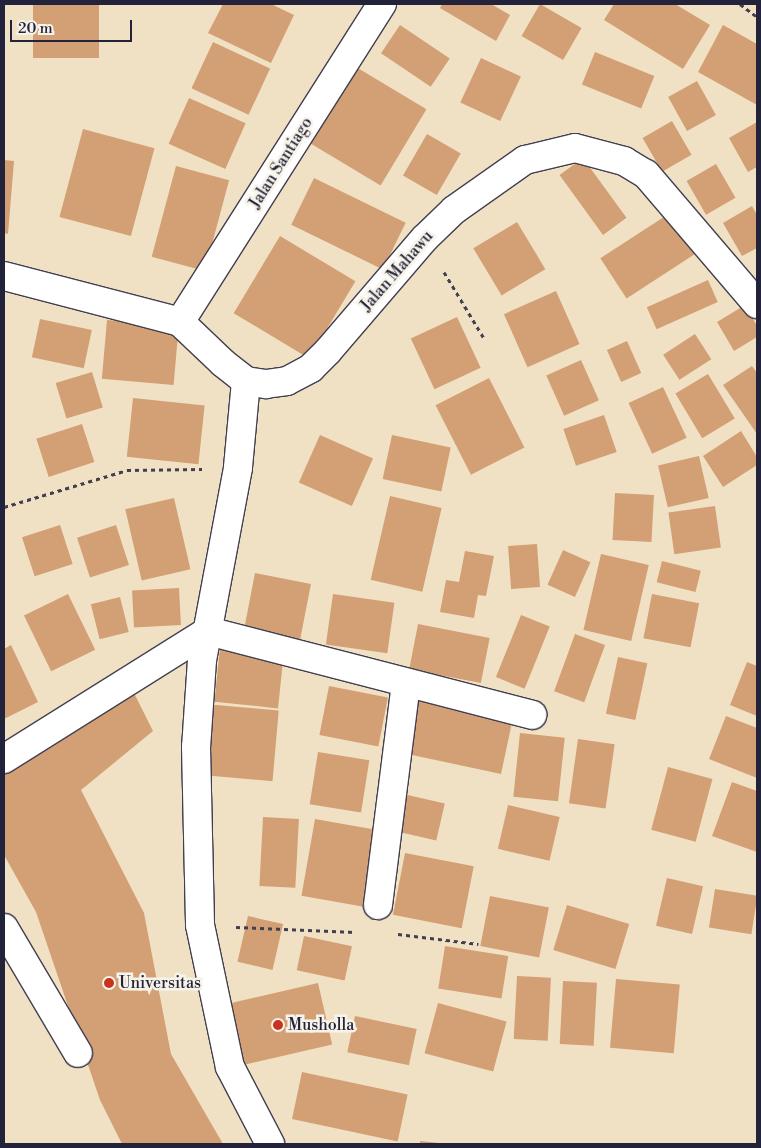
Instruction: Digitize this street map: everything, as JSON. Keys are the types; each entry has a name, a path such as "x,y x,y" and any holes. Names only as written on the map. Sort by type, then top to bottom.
{"street":[{"name":"Jalan Santiago","path":"180,322 382,4"},
{"name":"Jalan Mahawu","path":"4,276 180,322 223,364 246,380 266,384 287,381 310,368 425,238 454,210 525,160 575,148 599,152 624,161 646,174 757,304"},
{"path":"246,380 238,468 202,660 196,747 200,926 230,1067 270,1144"},
{"path":"4,759 208,631 532,714"},
{"path":"378,905 406,683"},
{"path":"4,928 78,1053"}],"path":[{"path":"740,4 757,17"},
{"path":"425,238 485,340"},
{"path":"4,507 127,470 238,468"},
{"path":"200,926 360,932"},
{"path":"389,933 478,944"}],"building":[{"path":"33,4 99,4 99,58 33,58"},
{"path":"223,4 271,4 294,15 271,63 208,33"},
{"path":"442,4 491,4 510,15 496,41 440,8"},
{"path":"540,4 582,28 563,60 522,36"},
{"path":"614,4 675,4 710,25 683,69 604,20"},
{"path":"400,25 450,59 431,87 381,53"},
{"path":"723,25 757,44 757,105 698,72"},
{"path":"213,42 270,69 249,115 191,88"},
{"path":"595,52 654,76 641,108 582,84"},
{"path":"481,58 521,77 500,121 460,102"},
{"path":"351,64 426,109 381,186 305,140"},
{"path":"697,81 716,115 687,131 668,97"},
{"path":"189,98 246,123 225,169 169,144"},
{"path":"672,121 692,155 662,172 643,138"},
{"path":"757,122 757,167 748,172 729,138"},
{"path":"83,129 154,148 131,236 59,217"},
{"path":"427,134 461,154 437,195 403,176"},
{"path":"583,158 626,218 603,235 560,175"},
{"path":"4,160 14,161 8,234 4,233"},
{"path":"716,164 736,198 706,215 687,181"},
{"path":"176,166 229,180 205,271 152,257"},
{"path":"314,178 406,223 383,269 291,225"},
{"path":"752,206 757,215 757,248 742,256 723,223"},
{"path":"670,213 696,253 627,298 600,258"},
{"path":"517,222 545,269 502,295 473,248"},
{"path":"280,236 355,281 309,358 234,313"},
{"path":"708,280 718,302 657,329 647,307"},
{"path":"556,291 580,344 528,367 504,314"},
{"path":"745,305 757,326 757,337 734,351 717,322"},
{"path":"457,317 481,368 434,389 411,339"},
{"path":"40,319 92,330 84,368 32,357"},
{"path":"107,320 179,326 174,385 102,379"},
{"path":"695,334 711,359 679,380 663,355"},
{"path":"627,341 641,373 621,382 607,350"},
{"path":"581,360 599,400 564,416 546,375"},
{"path":"752,366 757,373 757,434 723,385"},
{"path":"92,372 103,407 66,418 56,383"},
{"path":"708,374 735,419 702,438 675,394"},
{"path":"489,378 524,447 471,475 436,405"},
{"path":"663,387 687,438 652,454 629,403"},
{"path":"133,398 205,406 198,464 127,457"},
{"path":"604,415 617,452 576,466 563,429"},
{"path":"82,424 94,462 49,477 36,439"},
{"path":"741,431 757,457 757,465 723,487 703,456"},
{"path":"320,435 373,459 352,506 299,483"},
{"path":"392,435 451,447 441,491 383,479"},
{"path":"699,456 709,498 668,507 658,465"},
{"path":"615,493 654,495 651,542 613,540"},
{"path":"390,496 442,508 422,592 371,580"},
{"path":"174,498 190,569 142,580 125,509"},
{"path":"715,506 721,548 674,554 668,513"},
{"path":"60,525 73,564 35,576 22,537"},
{"path":"116,525 129,565 90,578 77,538"},
{"path":"537,544 540,587 511,589 508,546"},
{"path":"563,550 590,562 575,597 548,585"},
{"path":"465,551 494,556 486,596 478,595 474,618 440,612 446,580 459,582"},
{"path":"601,554 649,565 631,641 583,630"},
{"path":"662,561 701,571 695,592 657,582"},
{"path":"255,573 311,584 300,643 244,632"},
{"path":"179,588 181,625 134,627 132,590"},
{"path":"68,594 95,650 51,671 24,615"},
{"path":"333,594 394,603 387,653 326,645"},
{"path":"652,594 699,603 691,647 643,638"},
{"path":"120,597 129,632 100,639 91,604"},
{"path":"521,615 550,627 525,689 496,677"},
{"path":"418,624 490,638 481,683 409,669"},
{"path":"575,634 605,645 584,702 554,691"},
{"path":"11,645 38,702 4,719 4,649"},
{"path":"220,648 284,655 278,708 214,702"},
{"path":"618,657 647,663 635,720 606,714"},
{"path":"747,662 757,666 757,716 730,705"},
{"path":"329,686 388,697 378,747 319,735"},
{"name":"Universitas","path":"131,687 153,731 81,790 144,913 171,1054 223,1144 122,1144 100,1100 36,912 4,855 4,766"},
{"path":"418,698 513,718 501,774 406,754"},
{"path":"205,704 279,710 273,781 199,775"},
{"path":"726,716 757,728 757,778 709,759"},
{"path":"520,733 565,738 558,801 513,797"},
{"path":"578,739 615,744 606,809 569,803"},
{"path":"318,752 369,760 361,812 310,804"},
{"path":"668,767 712,779 696,842 651,830"},
{"path":"732,782 757,791 757,852 712,836"},
{"path":"399,793 445,804 436,841 390,830"},
{"path":"508,805 560,817 550,861 498,849"},
{"path":"263,817 299,819 295,888 259,886"},
{"path":"315,819 383,831 369,908 301,896"},
{"path":"405,853 474,866 462,928 393,915"},
{"path":"667,878 703,886 692,934 656,926"},
{"path":"715,889 757,896 751,934 709,928"},
{"path":"490,896 549,907 539,958 480,946"},
{"path":"567,905 629,924 615,969 553,950"},
{"path":"248,916 283,924 273,970 237,962"},
{"path":"304,936 352,946 345,980 297,970"},
{"path":"445,946 508,956 501,998 438,988"},
{"path":"517,976 551,978 548,1041 514,1039"},
{"path":"616,979 680,985 674,1053 610,1048"},
{"path":"563,981 597,983 594,1046 560,1044"},
{"name":"Musholla","path":"318,983 332,1044 238,1066 223,1005"},
{"path":"438,1003 507,1021 493,1072 425,1053"},
{"path":"355,1016 417,1029 409,1065 347,1052"},
{"path":"302,1072 408,1094 398,1141 292,1119"},
{"path":"420,1141 440,1143 440,1144 420,1144"}],"place":[{"name":"Universitas","path":"109,983"},
{"name":"Musholla","path":"278,1025"}]}
